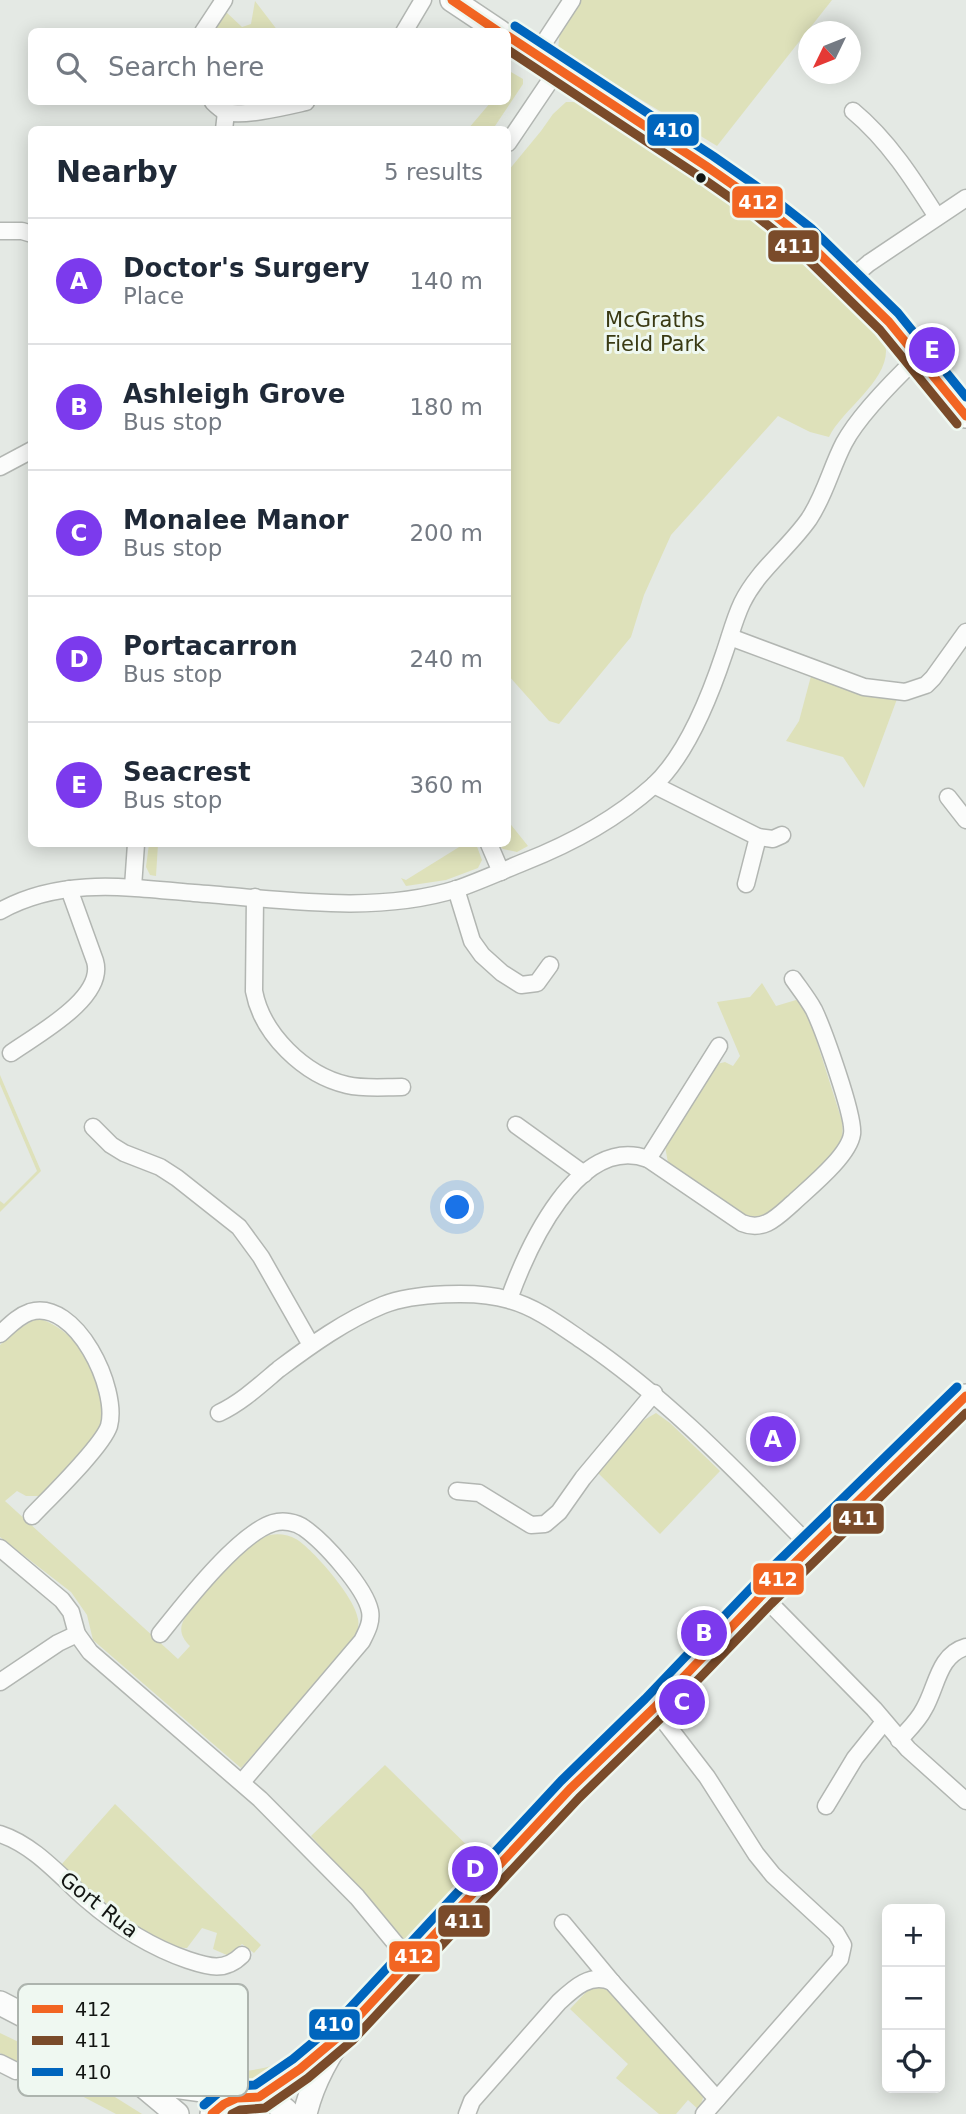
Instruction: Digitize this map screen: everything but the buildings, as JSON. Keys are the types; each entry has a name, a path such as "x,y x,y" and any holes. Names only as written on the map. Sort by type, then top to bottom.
{"street":[{"path":"205,28 224,0"},
{"path":"406,28 424,0"},
{"path":"452,0 494,28"},
{"path":"536,55 572,0"},
{"path":"511,38 762,205 803,238 849,280 919,356 966,416"},
{"path":"511,139 558,69"},
{"path":"223,126 219,107 265,110 291,105"},
{"path":"853,111 879,136 911,174 937,218"},
{"path":"849,280 869,263 966,198"},
{"path":"0,231 28,233"},
{"path":"0,911 48,891 69,889 134,887 358,902 421,897 456,889 501,872 557,849 598,827 654,785 679,753 692,729 735,619 751,587 815,510 838,455 852,430 919,356"},
{"path":"0,467 28,452"},
{"path":"730,637 864,687 905,692 926,685 966,632"},
{"path":"654,785 758,837 773,839 782,835"},
{"path":"948,797 966,820"},
{"path":"746,884 758,837"},
{"path":"134,887 136,847"},
{"path":"490,847 501,872"},
{"path":"10,1053 74,1008 90,992 96,979 95,961 69,889"},
{"path":"456,889 472,941 482,955 502,973 521,985 537,983 550,965"},
{"path":"255,897 254,991 265,1024 300,1060 327,1078 361,1087 402,1087"},
{"path":"509,1299 523,1261 546,1220 565,1194 584,1174 617,1156 631,1154 648,1159 741,1223 755,1227 775,1220 835,1162 852,1136 850,1117 823,1032 813,1008 793,979"},
{"path":"648,1159 719,1046"},
{"path":"516,1125 584,1174"},
{"path":"93,1127 124,1153 160,1167 177,1178 239,1227 261,1257 311,1345"},
{"path":"219,1413 237,1404 311,1345 366,1313 402,1299 443,1295 509,1299 572,1333 654,1393 720,1453 812,1548"},
{"path":"0,1334 15,1320 31,1312 51,1312 60,1316 79,1334 94,1356 110,1395 108,1430 32,1517"},
{"path":"457,1491 479,1493 531,1525 545,1524 559,1512 583,1478 654,1393"},
{"path":"212,2114 224,2104 253,2097 293,2074 344,2032 570,1789 654,1708 762,1595 966,1396"},
{"path":"160,1634 253,1532 275,1522 286,1521 302,1527 343,1568 359,1589 370,1610 370,1626 362,1641 242,1782"},
{"path":"0,1548 57,1593 71,1612 77,1634 90,1652 242,1782 299,1836 357,1897 410,1961"},
{"path":"762,1595 900,1740 966,1801"},
{"path":"0,1682 58,1643 77,1634"},
{"path":"900,1740 925,1709 946,1661 955,1650 966,1647"},
{"path":"654,1708 707,1777 756,1854 773,1875 836,1933 842,1945 840,1959 704,2114"},
{"path":"826,1806 855,1758 884,1722"},
{"name":"Gort Rua","path":"0,1834 15,1840 39,1857 122,1927 160,1948 216,1968 228,1965 242,1955"},
{"path":"563,1923 717,2099"},
{"path":"467,2114 472,2101 566,1996 589,1980 605,1978 612,1982"},
{"path":"0,2003 18,2012"},
{"path":"305,2114 314,2081 344,2032"},
{"path":"0,2063 16,2071"},
{"path":"156,2096 177,2114"},
{"path":"246,2096 269,2100 289,2114"}],"green space":[{"path":"580,0 832,0 815,21 798,21 798,43 717,146 558,49 560,31"},
{"path":"255,1 276,28 211,28 225,11 242,27 251,24"},
{"path":"511,72 523,79 523,84 511,102"},
{"name":"McGraths Field Park","path":"566,102 577,102 729,200 777,235 871,322 885,343 886,350 884,362 872,384 829,437 810,432 778,416 671,535 644,595 631,637 559,724 549,721 511,678 511,167 553,114"},
{"path":"488,105 509,105 495,126 471,126"},
{"path":"811,676 863,694 897,699 864,788 843,757 786,741 799,721"},
{"path":"511,825 528,846 517,852 501,847 511,847"},
{"path":"149,847 158,847 156,876 150,875 146,867"},
{"path":"459,847 477,847 482,860 478,868 446,880 406,886 401,878 406,880"},
{"path":"762,983 776,1006 796,1000 801,1002 809,1017 842,1121 842,1132 836,1149 796,1191 776,1209 752,1217 742,1215 668,1163 665,1146 717,1064 725,1062 733,1066 740,1056 717,1002 750,997"},
{"path":"0,1075 41,1171 0,1212 0,1201 4,1204 37,1171 0,1084"},
{"path":"37,1318 68,1335 82,1350 100,1384 102,1421 95,1438 39,1496 26,1496 17,1491 5,1501 178,1659 190,1646 181,1629 189,1612 237,1556 259,1539 270,1535 287,1535 303,1544 333,1575 355,1610 358,1626 352,1644 241,1768 93,1640 87,1615 71,1592 0,1537 0,1345 12,1333"},
{"path":"656,1413 720,1471 660,1534 597,1472 644,1420"},
{"path":"385,1765 483,1861 404,1941 311,1836"},
{"path":"115,1804 261,1945 254,1953 242,1944 229,1956 213,1949 217,1933 202,1928 187,1948 158,1939 121,1915 61,1865"},
{"path":"602,1986 609,1989 702,2090 703,2098 699,2110 688,2100 676,2114 659,2114 616,2078 628,2064 570,2009 588,1990"},
{"path":"0,2033 18,2042 18,2062 0,2053"},
{"path":"296,2056 298,2058 267,2079 248,2080 248,2070"},
{"path":"82,2096 113,2096 142,2114 116,2114"}],"transit line":[{"name":"412","path":"452,0 493,28"},
{"name":"410","path":"515,26 713,156 811,228 898,313 966,397"},
{"name":"412","path":"511,38 706,166 803,238 889,322 966,416"},
{"name":"411","path":"511,52 699,176 795,247 880,330 957,424"},
{"name":"410","path":"248,2085 255,2085 293,2059 336,2023 561,1781 645,1699 753,1586 957,1387"},
{"name":"412","path":"212,2114 237,2098 259,2097 300,2069 344,2032 570,1789 654,1708 762,1595 966,1396"},
{"name":"411","path":"232,2114 240,2110 265,2108 308,2078 353,2040 579,1798 771,1604 966,1413"},
{"name":"410","path":"204,2105 214,2096"}],"place":[{"name":"Seacrest","path":"932,350"},
{"name":"Doctor's Surgery","path":"773,1439"},
{"name":"Ashleigh Grove","path":"704,1633"},
{"name":"Monalee Manor","path":"682,1702"},
{"name":"Portacarron","path":"475,1869"}]}
